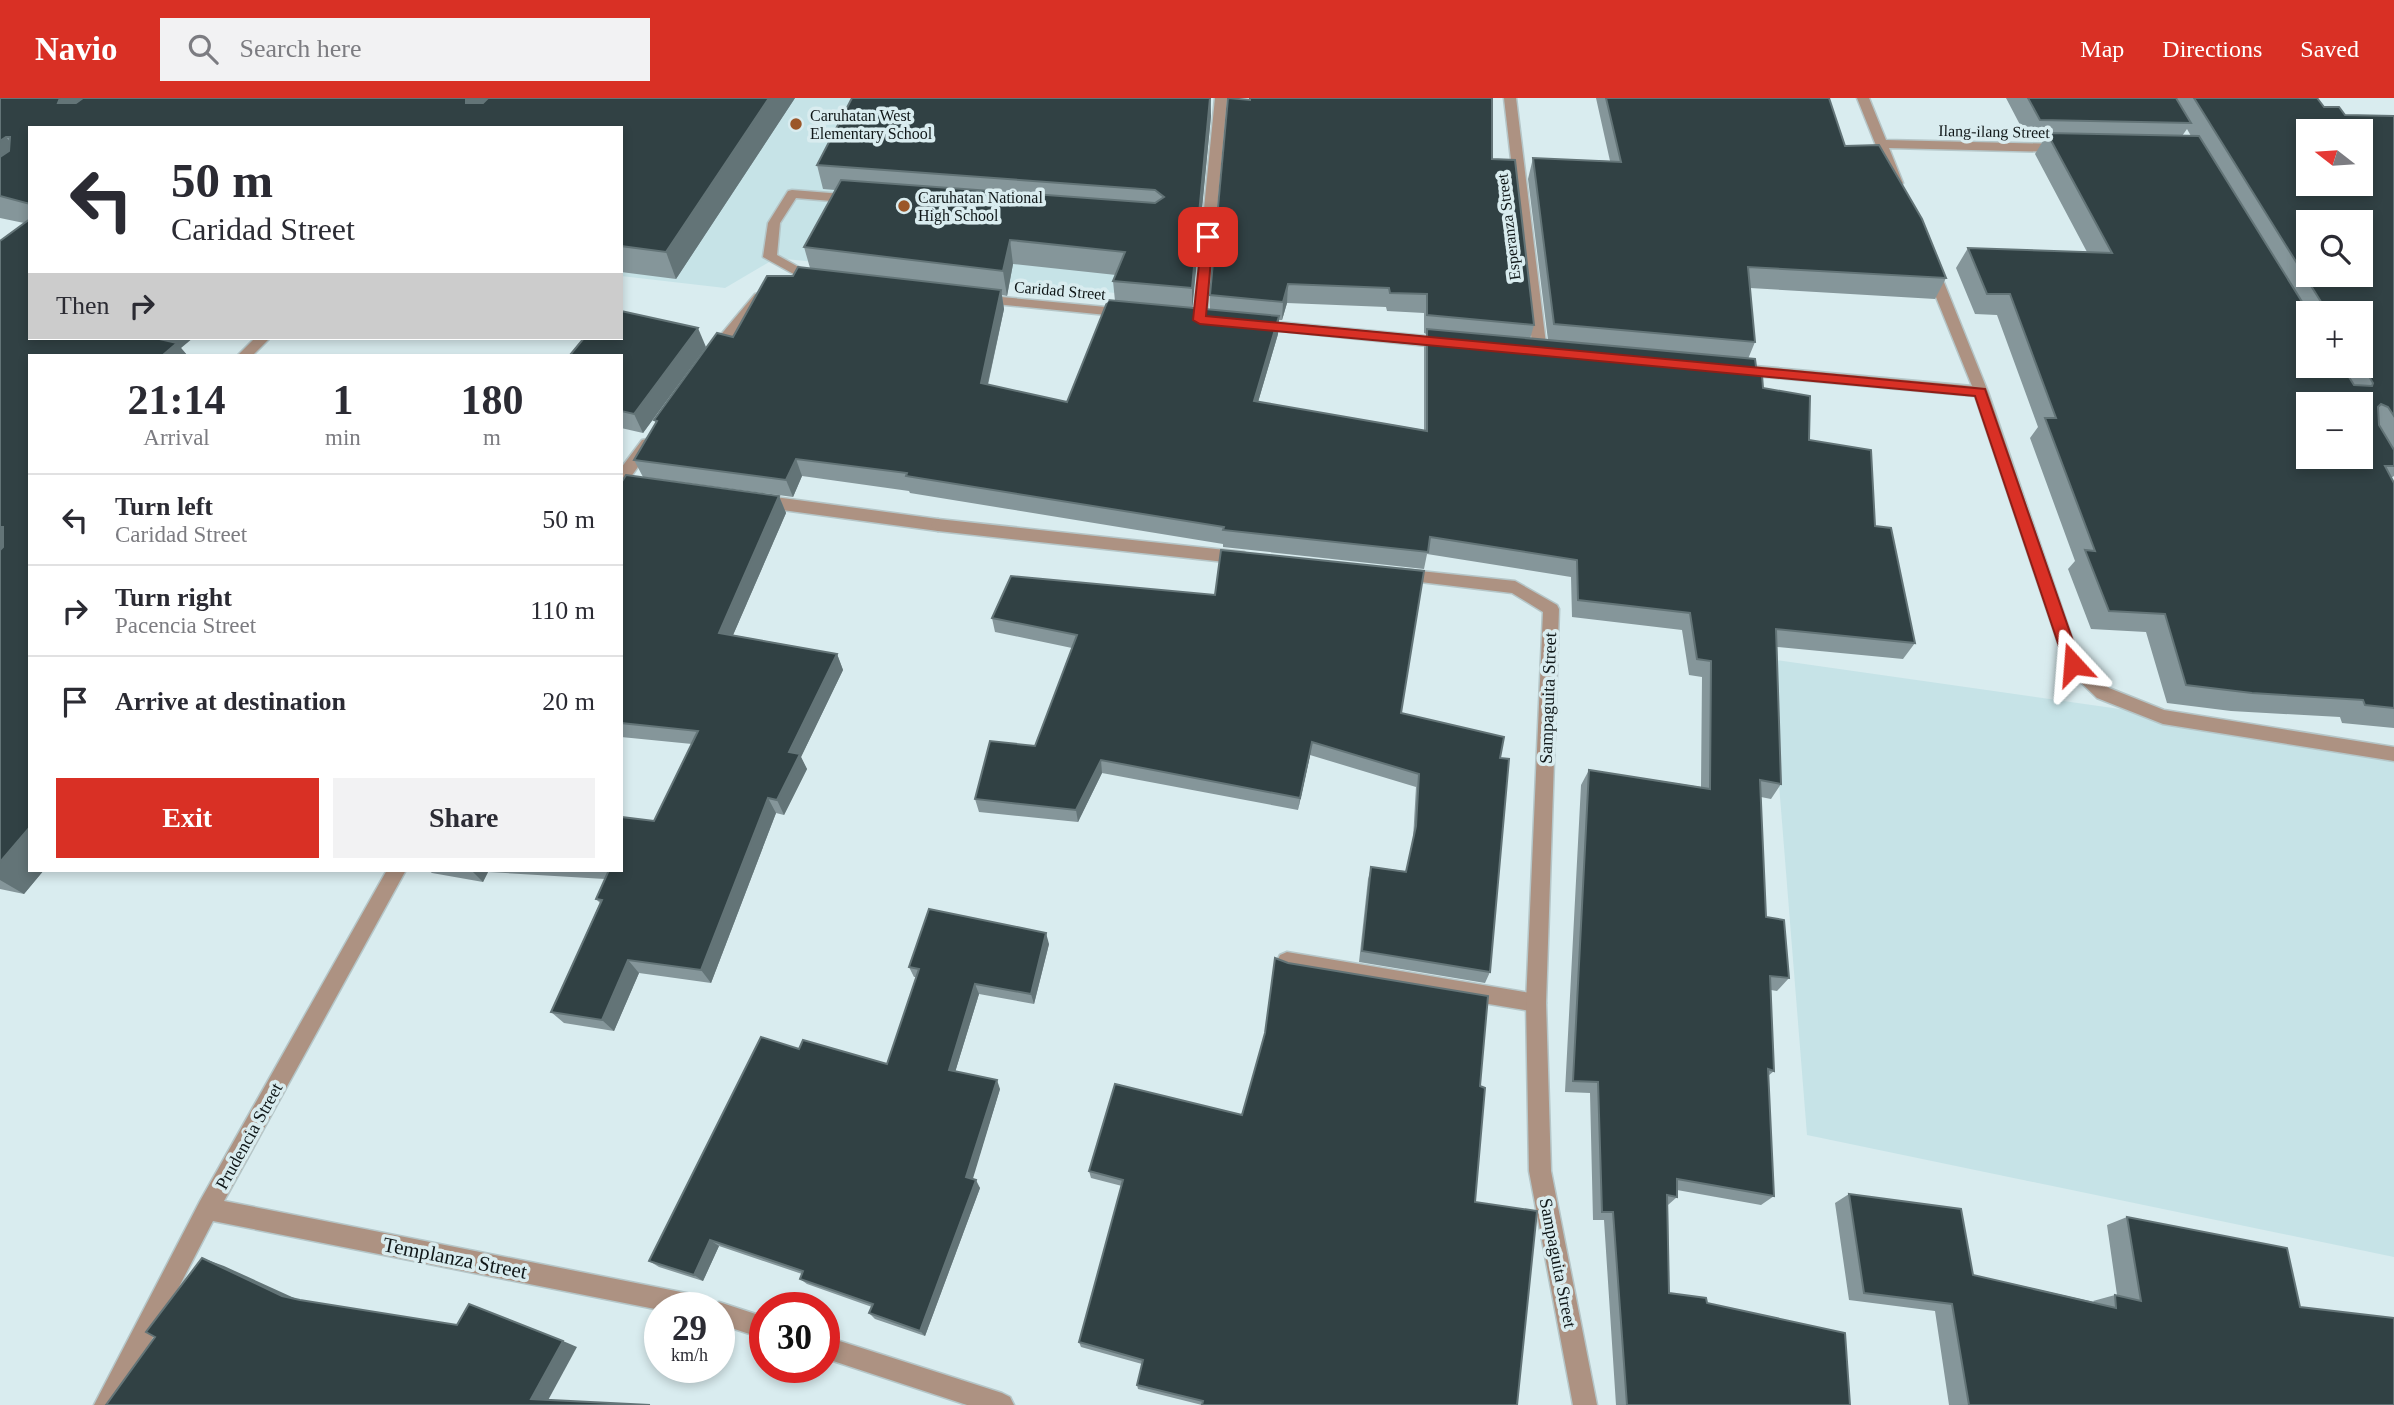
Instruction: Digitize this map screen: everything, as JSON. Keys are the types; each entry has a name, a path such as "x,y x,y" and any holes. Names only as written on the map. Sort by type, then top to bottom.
{"street":[{"path":"1200,320 1221,98"},
{"name":"Esperanza Street","path":"1510,98 1540,352"},
{"path":"1863,98 1901,194"},
{"name":"Ilang-ilang Street","path":"1882,144 2080,148"},
{"path":"703,367 776,285 814,279 770,257 774,223 792,194 873,200"},
{"path":"1926,256 1980,392 2073,664 2103,693 2163,717 2394,754"},
{"name":"Caridad Street","path":"964,297 1147,315"},
{"path":"1241,324 1459,344"},
{"path":"245,354 261,340"},
{"path":"1719,368 1980,392"},
{"path":"626,482 654,435"},
{"path":"745,499 938,525 1268,561"},
{"name":"Sampaguita Street","path":"1378,572 1515,587 1551,609 1536,1003 1540,1171 1585,1405"},
{"name":"Prudencia Street","path":"106,1405 208,1209 396,872"},
{"path":"1287,961 1536,1003"},
{"name":"Templanza Street","path":"208,1209 644,1296"},
{"path":"840,1352 1002,1405"}],"shaded area":[{"name":"Caruhatan National High School","path":"547,98 1202,98 1173,299 776,258 725,288 623,276 623,126 519,126"},
{"path":"1769,659 2394,748 2394,1257 1807,1135"}],"building":[{"path":"0,98 60,98 58,103 76,103 83,98 467,98 466,103 483,103 488,98 769,98 666,252 623,246 623,126 28,126 28,203 0,196 0,157 9,151 10,137 0,141"},
{"path":"852,98 1210,98 1192,288 1113,281 1125,252 1010,240 1003,271 804,247 841,180 1155,203 1164,197 1155,190 817,165"},
{"path":"1228,98 1492,98 1492,159 1515,160 1534,325 1427,315 1427,294 1390,293 1389,288 1288,284 1283,302 1210,295"},
{"path":"1606,98 1829,98 1845,146 1879,145 1922,219 1946,278 1748,267 1755,342 1554,324 1533,158 1621,162"},
{"path":"2028,98 2176,98 2191,123 2040,120"},
{"path":"2194,98 2317,98 2324,107 2339,107 2345,115 2394,116 2394,416 2388,407 2381,404 2378,407 2379,425 2394,450 2394,466 2385,466 2394,483 2394,708 2365,705 2363,700 2252,693 2186,685 2165,614 2109,611 2085,550 2095,551 2045,418 2056,418 2010,294 1987,294 1968,248 2112,253 2047,133 2199,136 2302,301 2296,301 2296,378 2350,378 2354,385 2372,386 2370,378 2373,378 2373,301 2321,301 2312,287 2373,287 2373,210 2296,210 2296,262"},
{"path":"28,220 28,340 164,340 177,343 164,354 28,354 28,829 0,862 0,550 3,547 3,527 0,527 0,241"},
{"path":"798,267 1001,290 981,383 1067,402 1108,300 1279,316 1254,401 1427,431 1427,329 1755,359 1757,374 1762,375 1763,388 1810,396 1809,440 1871,450 1875,526 1891,528 1915,643 1776,629 1781,784 1760,780 1766,917 1784,920 1789,978 1770,976 1774,1071 1768,1069 1774,1196 1677,1179 1677,1197 1667,1195 1669,1293 1706,1298 1707,1303 1845,1333 1850,1405 1627,1405 1613,1212 1602,1212 1598,1082 1573,1081 1589,770 1710,789 1711,661 1697,659 1690,613 1578,600 1577,560 1430,537 1428,552 1223,530 1224,527 906,476 907,473 796,459 786,480 634,460 657,421 654,420 717,333 733,337 767,276 793,276"},
{"path":"623,311 698,328 634,414 623,411 623,354 571,354 582,340 623,340"},
{"path":"626,475 779,496 719,633 837,654 789,752 800,754 777,800 768,798 701,970 628,960 602,1020 551,1012 602,900 596,899 608,872 623,872 623,817 654,821 698,731 623,723 623,480"},
{"path":"1221,550 1424,571 1401,713 1504,737 1500,758 1509,759 1490,972 1362,951 1371,867 1406,872 1416,826 1419,774 1312,742 1300,798 1101,760 1076,810 975,799 990,741 1035,746 1077,635 992,618 1011,576 1215,595"},
{"path":"929,909 1046,933 1031,994 975,984 949,1070 997,1080 966,1177 976,1180 920,1331 869,1313 873,1304 800,1279 803,1271 710,1240 694,1275 649,1261 761,1037 799,1049 803,1040 887,1064 919,969 909,967"},
{"path":"1275,958 1288,963 1488,996 1480,1086 1485,1088 1475,1202 1537,1211 1517,1405 1202,1405 1203,1401 1137,1385 1143,1360 1079,1342 1123,1180 1089,1171 1115,1084 1242,1115 1265,1033"},
{"path":"1849,1194 1961,1209 1973,1275 2116,1308 2115,1295 2141,1301 2127,1217 2287,1248 2300,1307 2394,1318 2394,1405 1969,1405 1952,1304 1864,1293"},
{"path":"202,1258 282,1296 300,1300 457,1325 469,1304 563,1341 531,1399 650,1405 106,1405 155,1337 146,1332"}],"place":[{"name":"Caruhatan West Elementary School","path":"796,124"},
{"name":"Caruhatan National High School","path":"904,206"}],"route":[{"path":"1208,237 1200,320 1980,392 2073,664"}]}
